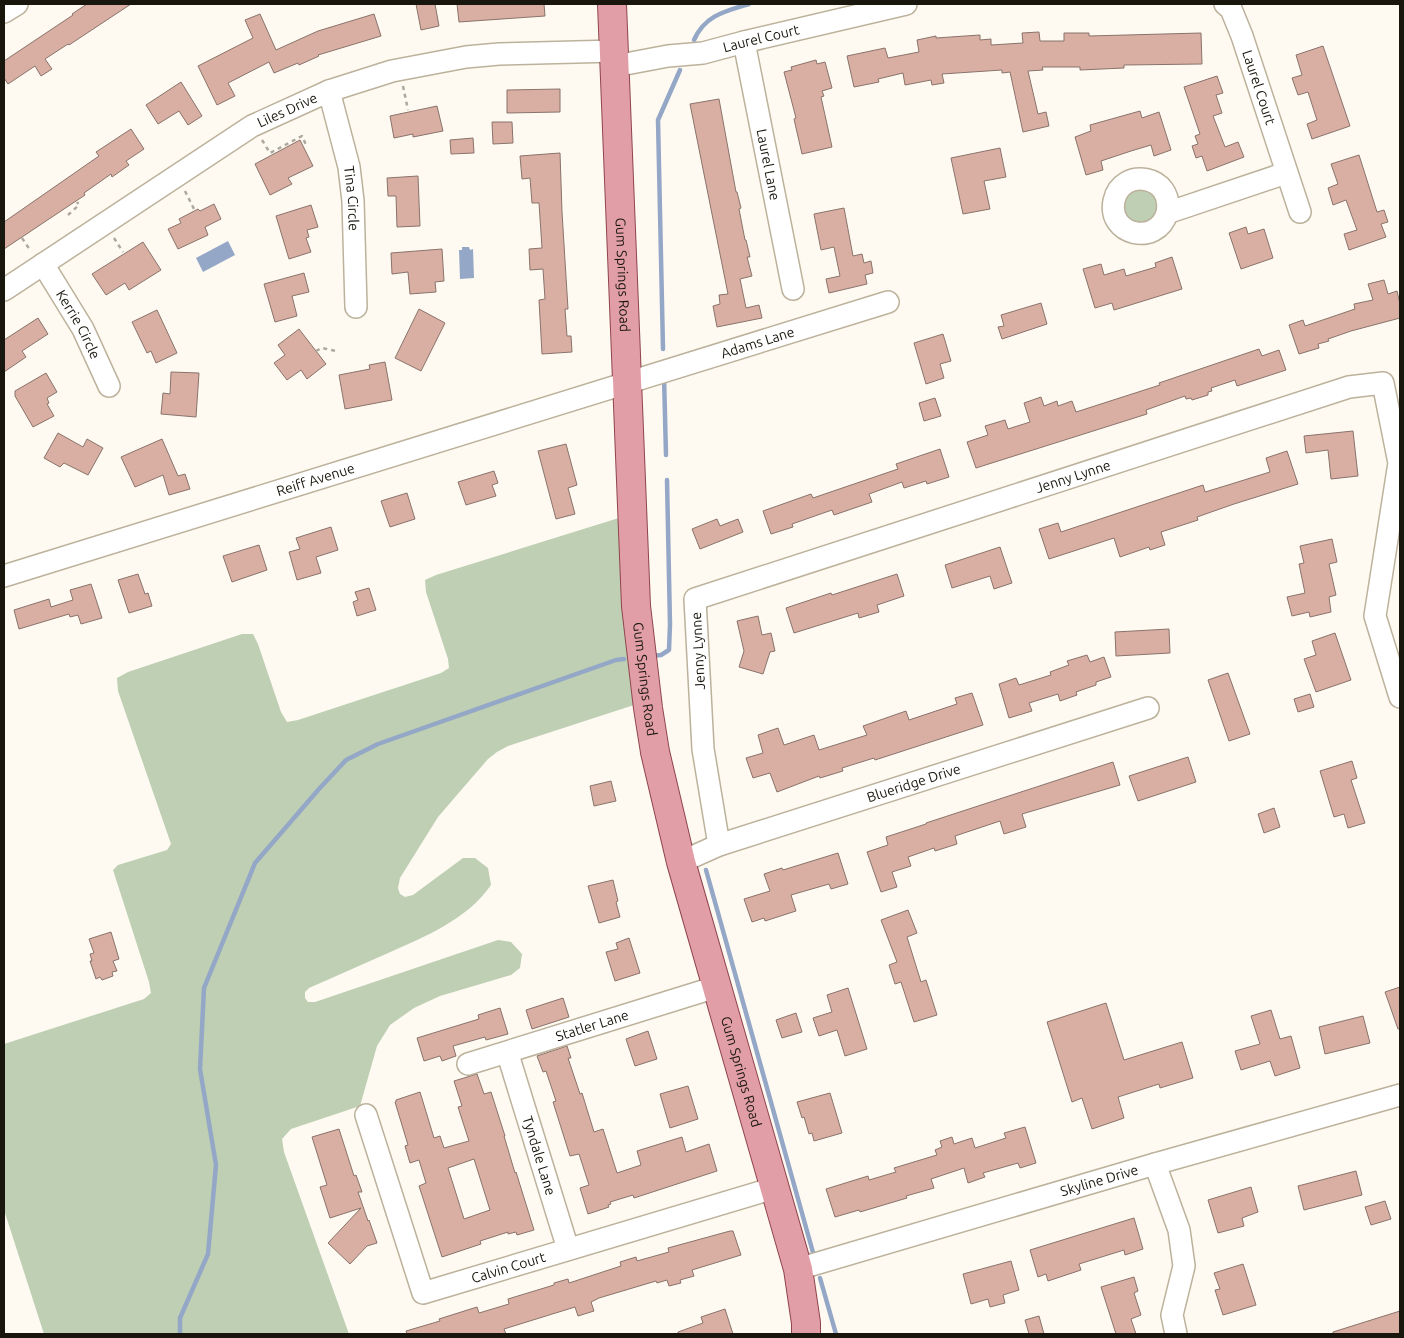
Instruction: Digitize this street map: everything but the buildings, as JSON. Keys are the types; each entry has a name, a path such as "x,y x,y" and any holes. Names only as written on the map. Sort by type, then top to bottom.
{"main road":[{"name":"Gum Springs Road","path":"612,4 636,606 648,708 655,752 680,862 798,1269 806,1334"}],"street":[{"path":"4,12 17,4"},
{"name":"Laurel Court","path":"615,59 703,53 906,4"},
{"name":"Laurel Court","path":"1225,4 1231,9 1242,36 1300,212"},
{"name":"Laurel Lane","path":"744,42 793,289"},
{"name":"Liles Drive","path":"4,290 255,125 329,91 399,70 482,55 615,59"},
{"name":"Tina Circle","path":"329,91 349,167 353,201 356,307"},
{"path":"1167,213 1286,173"},
{"name":"Kerrie Circle","path":"43,264 83,329 109,386"},
{"name":"Adams Lane","path":"626,382 888,302"},
{"name":"Reiff Avenue","path":"4,576 626,382"},
{"name":"Jenny Lynne","path":"719,845 703,749 695,599 1349,387 1383,383 1398,463 1375,616 1397,673 1400,697"},
{"name":"Blueridge Drive","path":"680,862 719,845 1148,708"},
{"name":"Statler Lane","path":"468,1064 716,987"},
{"name":"Tyndale Lane","path":"510,1061 568,1249"},
{"name":"Skyline Drive","path":"798,1269 1155,1164 1400,1095"},
{"name":"Calvin Court","path":"366,1115 423,1293 774,1188"},
{"path":"1155,1164 1179,1230 1184,1266 1172,1315 1176,1334"}],"path":[{"path":"399,70 408,110"},
{"path":"255,125 270,153 302,136 307,147"},
{"path":"68,215 79,205 77,202"},
{"path":"316,351 319,348 326,348 336,351"}],"green space":[{"path":"1140,187 1156,193 1159,210 1147,223 1130,220 1125,214 1124,209 1125,197"},
{"path":"622,517 634,705 508,746 488,759 438,817 400,878 398,888 400,894 405,897 413,895 463,858 475,858 488,868 491,885 470,908 444,926 415,941 309,988 305,992 305,998 308,1002 315,1002 498,940 511,942 522,954 520,968 511,975 440,996 414,1008 390,1025 377,1046 360,1106 291,1129 282,1139 284,1152 349,1334 44,1334 4,1210 4,1044 144,999 151,993 113,870 118,865 167,850 171,844 118,691 117,678 128,672 242,634 253,634 281,712 287,722 298,720 441,673 449,668 448,659 426,592 425,580"}],"water":[{"path":"228,241 235,255 203,272 196,258"},
{"path":"462,247 469,247 470,250 473,249 474,278 460,279 459,250 462,250"}],"waterway":[{"path":"694,40 710,19 724,12 749,4"},
{"path":"663,349 658,120 680,70"},
{"path":"664,376 666,455"},
{"path":"651,656 661,655 669,650 667,480"},
{"path":"180,1334 180,1318 208,1254 216,1165 200,1069 204,988 255,863 346,760 378,744 616,660 624,659"},
{"path":"706,870 814,1256"},
{"path":"820,1278 836,1334"}]}
